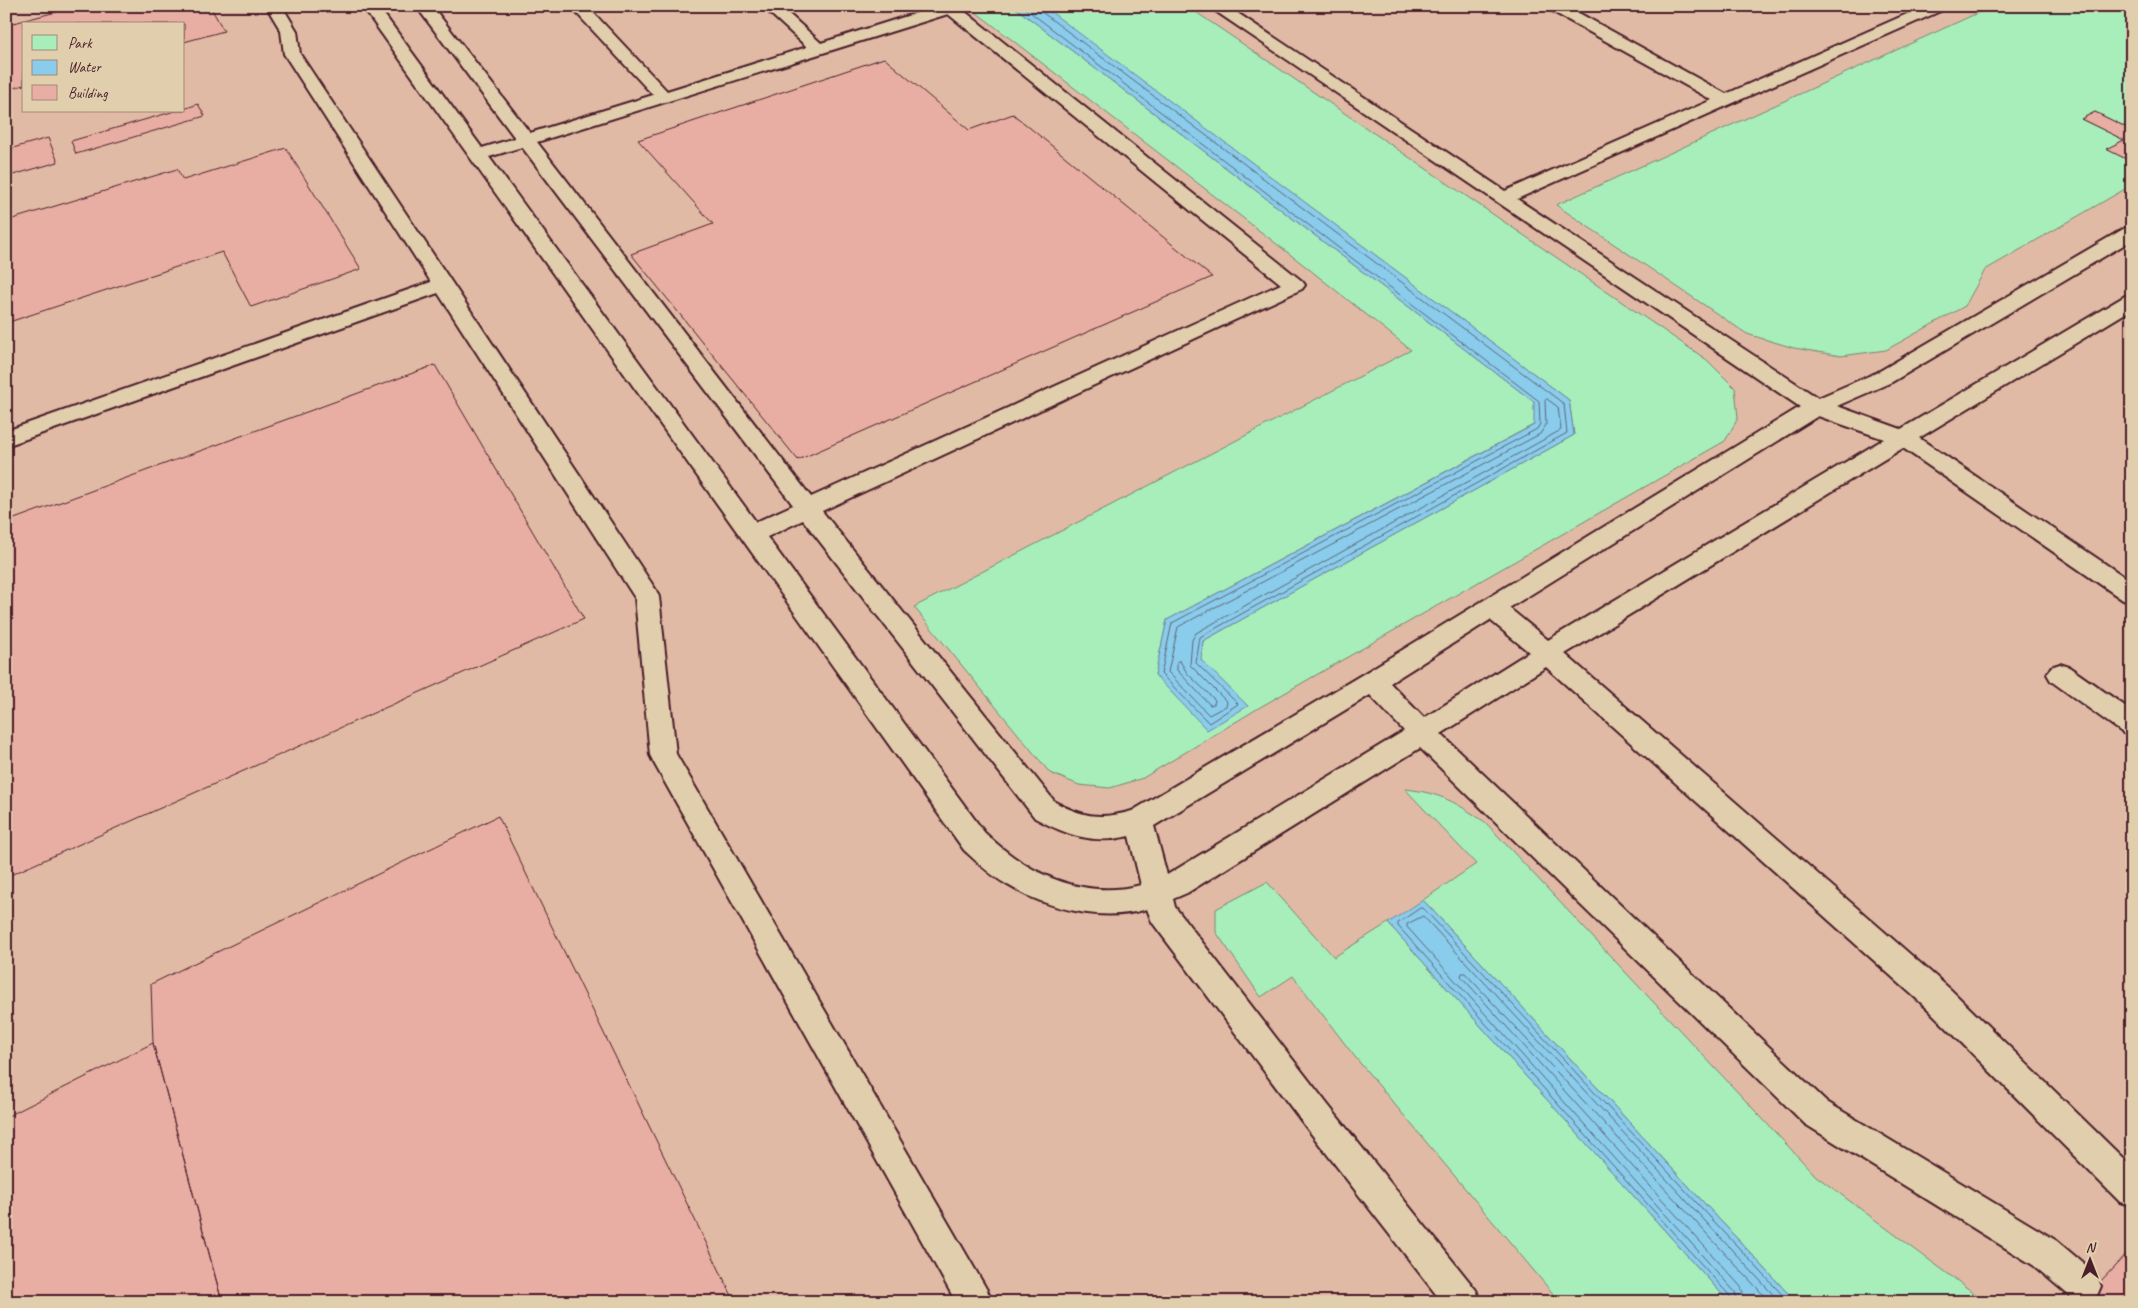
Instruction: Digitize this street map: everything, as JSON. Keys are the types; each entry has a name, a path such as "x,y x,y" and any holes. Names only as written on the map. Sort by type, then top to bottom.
{"lane":[{"path":"274,6 289,31 292,54 647,597 663,756 975,1302"},
{"path":"370,6 974,841 993,860 1016,876 1046,889 1082,898 1123,901 1158,893 1240,846 1547,653 2132,300"},
{"path":"424,6 807,508 1045,810 1068,824 1093,829 1119,827 1139,821 1312,718 1816,407 1885,377 2132,232"},
{"path":"578,6 664,97"},
{"path":"770,6 818,49"},
{"path":"1216,6 1816,407 1903,438 2132,594"},
{"path":"1554,6 1726,101"},
{"path":"1504,198 1940,6"},
{"path":"478,155 949,7 1295,285 751,534"},
{"path":"6,439 442,285"},
{"path":"1490,607 1547,653 1938,999 2132,1190"},
{"path":"2060,674 2132,725"},
{"path":"1372,681 1422,733 1816,1113 2045,1254 2084,1286"},
{"path":"1139,821 1162,913 1317,1116 1464,1302"}],"shaded area":[{"path":"6,6 2132,6 2132,1302 6,1302"}],"green space":[{"path":"968,6 1013,6 1534,402 1535,424 1167,620 1155,675 1247,706 1200,660 1203,641 1574,435 1569,400 1042,6 1187,6 1707,360 1735,388 1738,418 1725,441 1262,706 1143,778 1110,788 1079,785 1050,773 914,607 1411,350"},
{"path":"1993,6 2132,6 2132,130 2095,112 2081,119 2124,140 2107,149 2132,162 2132,185 1985,270 1965,306 1886,350 1841,356 1794,348 1747,334 1556,205"},
{"path":"1405,789 1438,796 1465,809 1485,822 1816,1176 1986,1302 1796,1302 1423,900 1476,864"},
{"path":"1267,882 1334,957 1388,923 1729,1302 1560,1302 1355,1057 1293,976 1261,997 1216,932 1216,909"}],"water":[{"path":"1013,6 1043,6 1569,400 1574,435 1203,641 1201,660 1248,706 1207,730 1155,675 1167,620 1534,425 1534,402"},
{"path":"1423,900 1796,1302 1729,1302 1388,923"}],"building":[{"path":"79,6 210,6 224,31 185,42 185,22 22,22 22,86 6,90 6,25"},
{"path":"884,58 969,130 1013,114 1212,277 798,460 631,254 713,224 638,140"},
{"path":"198,104 205,116 76,154 71,141 172,112 185,112 185,109"},
{"path":"2095,112 2132,130 2132,162 2106,149 2124,140 2081,119"},
{"path":"48,138 58,162 6,177 6,150"},
{"path":"286,148 361,269 251,307 222,252 6,323 6,221 177,169 183,180"},
{"path":"435,365 584,619 6,877 6,522"},
{"path":"498,816 735,1302 222,1302 153,1043 151,984"},
{"path":"153,1043 222,1302 6,1302 6,1117"},
{"path":"2132,1248 2132,1302 2081,1302"}]}
